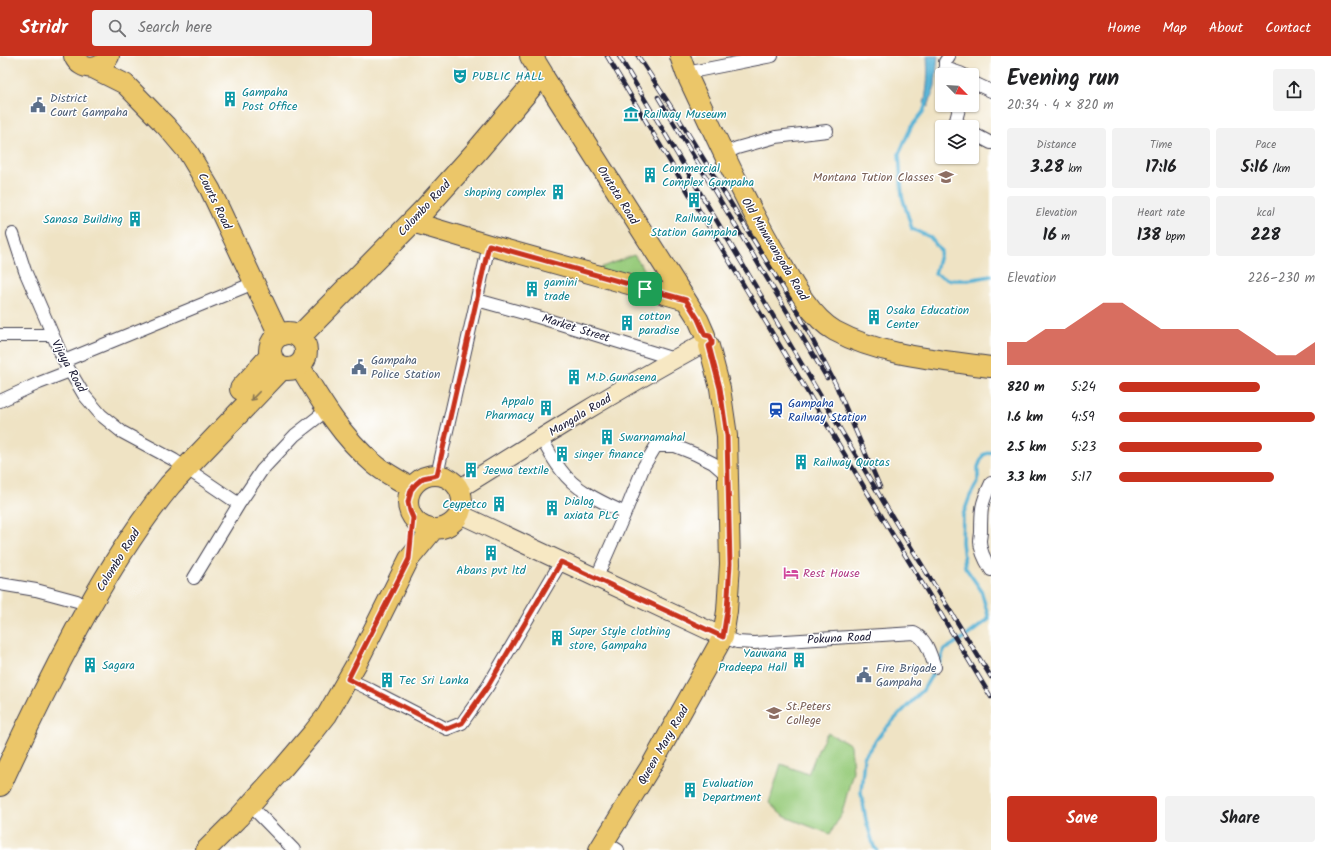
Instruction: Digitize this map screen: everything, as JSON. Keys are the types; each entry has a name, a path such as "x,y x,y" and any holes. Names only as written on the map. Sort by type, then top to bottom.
{"highway":[{"name":"Orutota Road","path":"531,56 542,74"},
{"name":"Colombo Road","path":"0,785 57,667 102,558 145,494 179,464 231,400 284,363 270,345 289,336 350,284 412,222 476,152 542,74"},
{"path":"284,363 305,354 303,342 289,336"},
{"name":"Colombo Road","path":"0,753 45,661 83,604"}],"main road":[{"name":"Courts Road","path":"74,56 81,65 93,68 125,84 166,126 188,152 210,190 254,283 289,336"},
{"path":"93,68 99,67 109,56"},
{"name":"Courts Road","path":"112,56 125,84"},
{"name":"Old Minuwangoda Road","path":"683,65 723,154 765,236 790,279 808,305 823,322 849,338 874,347 903,354 991,367"},
{"name":"Orutota Road","path":"542,74 698,319 720,388 727,436 730,564 727,611 723,637"},
{"path":"412,222 686,300"},
{"path":"284,363 327,410 365,456 374,464 412,488"},
{"path":"409,559 413,518 408,504 412,488 423,478 437,475 452,480 460,489 463,501 460,514 450,525 433,530 420,525 413,518"},
{"path":"206,850 250,805 327,715 348,679 409,559 433,530"},
{"name":"Queen Mary Road","path":"607,847 723,637"}],"street":[{"path":"683,65 772,56"},
{"path":"946,68 945,62 949,56"},
{"path":"979,85 991,91"},
{"path":"723,154 741,146 776,136 827,131"},
{"path":"979,137 991,143"},
{"name":"Vijaya Road","path":"13,234 25,271 52,335 67,366 84,395 101,415 122,432 179,464 239,504"},
{"path":"437,475 489,245"},
{"path":"0,401 39,383 67,366 254,283"},
{"name":"Market Street","path":"477,300 538,317 674,359"},
{"path":"0,335 52,335"},
{"name":"Mangala Road","path":"460,489 541,438 705,342"},
{"path":"194,578 239,504 267,464 295,435 327,410"},
{"path":"541,438 562,471 578,487 596,500 625,513"},
{"path":"596,579 644,466 656,446 675,446 695,454 713,463 728,476"},
{"path":"991,483 984,499 980,523 981,549 991,570"},
{"path":"460,514 596,579 723,637"},
{"path":"348,679 447,729 462,723 488,686 561,562"},
{"path":"0,584 36,590 83,604"},
{"name":"Pokuna Road","path":"723,637 737,642 754,643 914,632 921,636 935,667"},
{"path":"250,805 294,850"}],"green space":[{"path":"634,255 659,290 594,270"},
{"path":"827,733 851,745 853,771 842,813 830,834 783,816 769,803 781,764 808,774"}],"water":[{"path":"927,56 938,56 937,68 935,68 935,86 928,107 924,103 928,68"}],"waterway":[{"path":"927,101 923,112 911,127 899,154 902,196 912,229 930,237 941,251 935,274 950,280 968,280 991,276"},
{"path":"877,850 874,847 866,820 861,792 864,757 882,732 923,690 940,661 944,650 968,635 989,619 981,590 965,567 962,542 963,515 970,496 978,481 978,467 983,455 991,452"}],"railway":[{"path":"607,56 991,697"},
{"path":"619,56 893,518 991,677"},
{"path":"638,56 679,119 799,314 835,383 880,487"},
{"path":"658,97 827,378"}],"place":[{"name":"PUBLIC HALL","path":"460,76"},
{"name":"Gampaha Post Office","path":"230,99"},
{"name":"District Court Gampaha","path":"38,105"},
{"name":"Railway Museum","path":"631,114"},
{"name":"Commercial Complex Gampaha","path":"650,175"},
{"name":"Montana Tution Classes","path":"946,177"},
{"name":"shoping complex","path":"558,192"},
{"name":"Railway Station Gampaha","path":"694,200"},
{"name":"Sanasa Building","path":"135,219"},
{"name":"gamini trade","path":"532,289"},
{"name":"Osaka Education Center","path":"874,317"},
{"name":"cotton paradise","path":"627,323"},
{"name":"Gampaha Police Station","path":"359,367"},
{"name":"M.D.Gunasena","path":"574,377"},
{"name":"Appalo Pharmacy","path":"546,408"},
{"name":"Gampaha Railway Station","path":"776,410"},
{"name":"Swarnamahal","path":"607,437"},
{"name":"singer finance","path":"562,454"},
{"name":"Railway Quotas","path":"801,462"},
{"name":"Jeewa textile","path":"471,470"},
{"name":"Ceypetco","path":"499,504"},
{"name":"Dialog axiata PLC","path":"552,508"},
{"name":"Abans pvt ltd","path":"491,553"},
{"name":"Rest House","path":"791,573"},
{"name":"Super Style clothing store, Gampaha","path":"557,638"},
{"name":"Yauwana Pradeepa Hall","path":"799,660"},
{"name":"Sagara","path":"90,665"},
{"name":"Fire Brigade Gampaha","path":"864,675"},
{"name":"Tec Sri Lanka","path":"387,680"},
{"name":"St.Peters College","path":"774,713"},
{"name":"Evaluation Department","path":"690,790"}],"route":[{"path":"489,245 645,289 686,300 698,319 705,335 710,336 712,340 712,344 709,346 720,388 727,436 730,564 727,611 723,637 561,562 488,686 462,723 447,729 348,679 409,559 413,518 408,507 411,490 423,478 437,475 489,245"}]}
